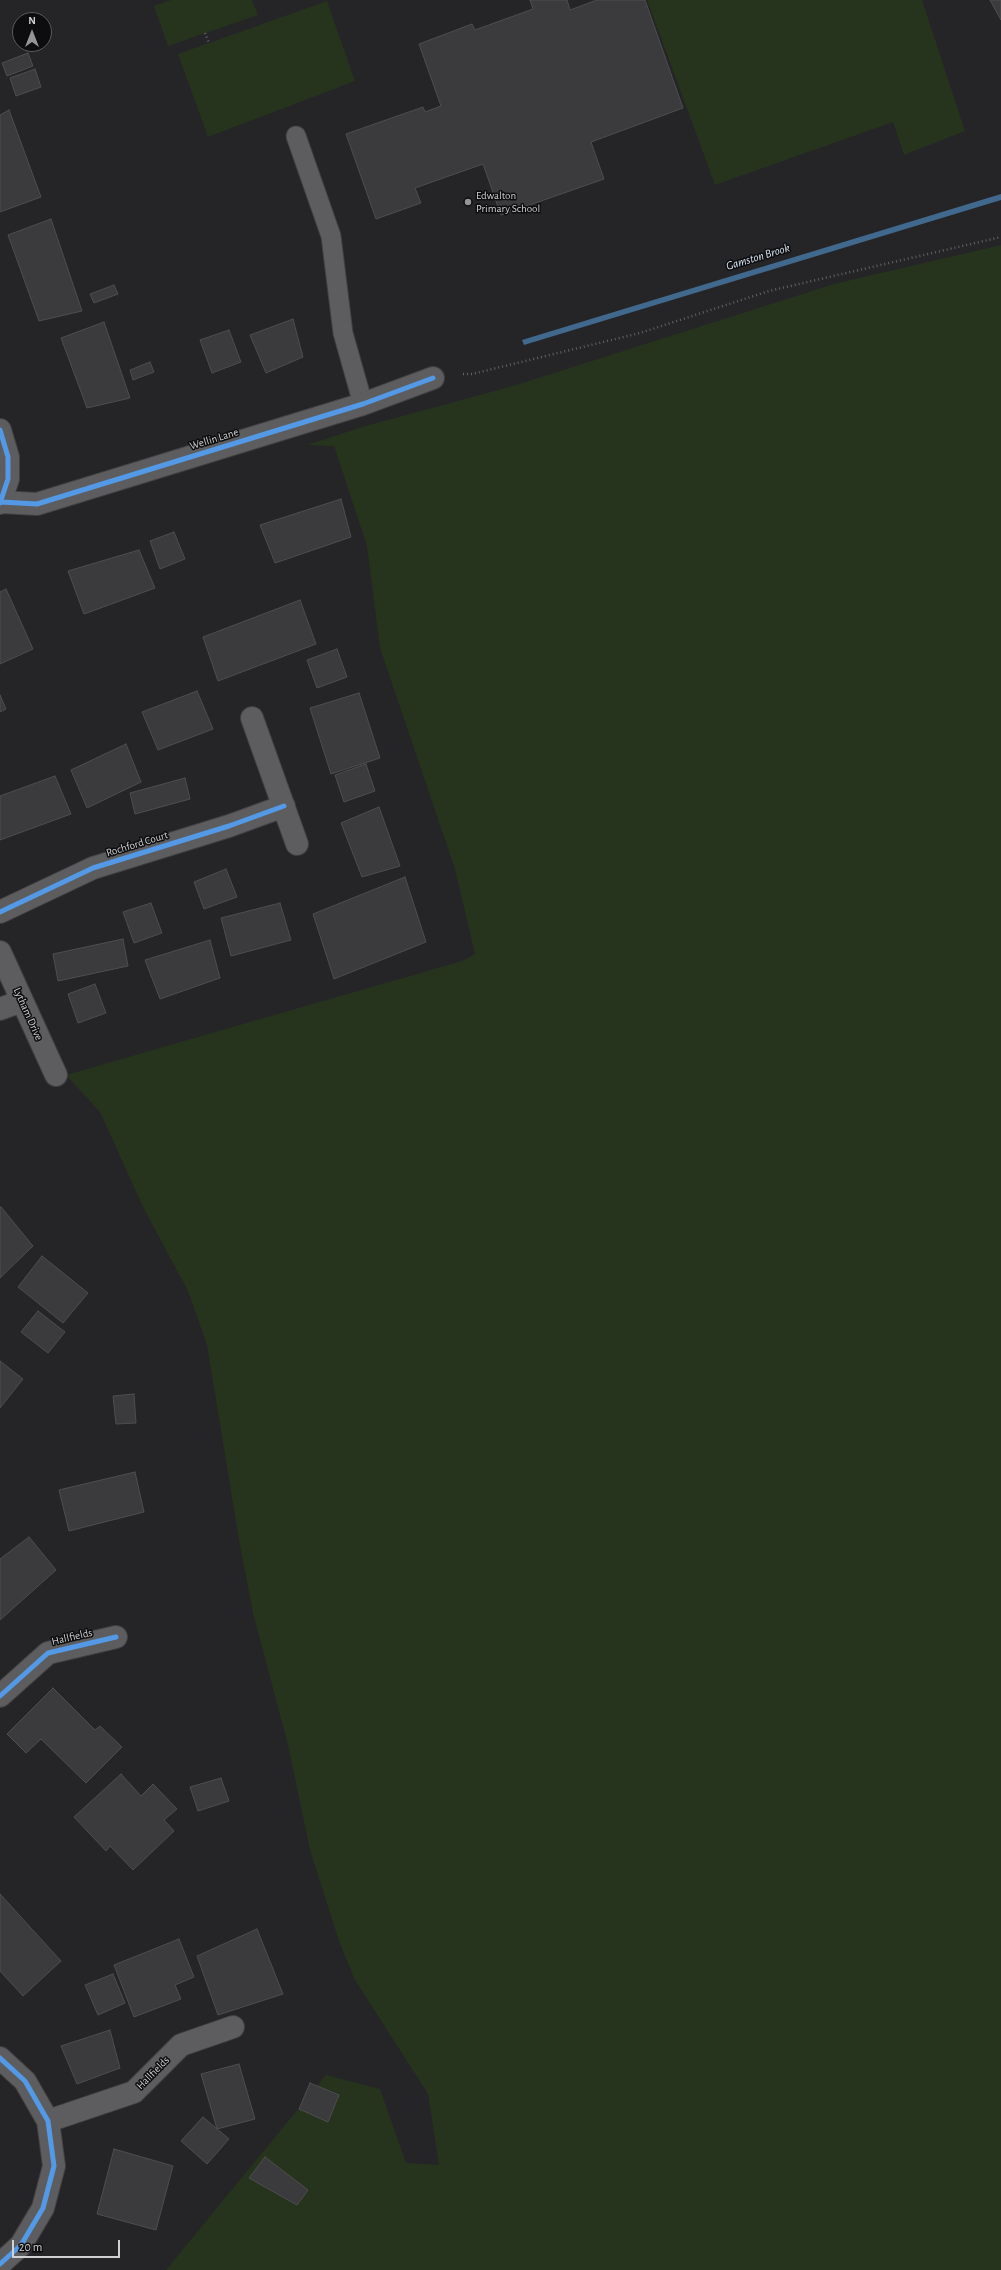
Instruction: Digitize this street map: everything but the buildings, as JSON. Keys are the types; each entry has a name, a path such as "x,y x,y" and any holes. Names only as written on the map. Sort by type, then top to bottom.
{"street":[{"name":"Wellin Lane","path":"0,502 37,504 363,404 433,378"},
{"path":"0,430 8,464 8,479 0,502"},
{"path":"252,718 297,844"},
{"name":"Rochford Court","path":"0,912 93,868 228,826 284,806"},
{"name":"Lytham Drive","path":"0,952 56,1075"},
{"path":"0,1009 22,1000"},
{"name":"Hallfields","path":"0,1696 48,1653 116,1636"},
{"name":"Hallfields","path":"48,2121 134,2092 181,2045 233,2027"},
{"path":"0,2058 25,2081 48,2121 54,2166 43,2208 21,2245 0,2264"}],"lane":[{"path":"296,136 331,236 343,333 363,404"}],"path":[{"path":"205,33 209,43"},
{"path":"433,378 450,374 472,374 640,333 769,291 1001,236"}],"green space":[{"path":"171,0 252,0 258,15 168,46 154,6"},
{"path":"647,0 922,0 965,131 904,155 893,122 715,185"},
{"path":"327,1 355,81 208,137 178,54"},
{"path":"1001,245 1001,2270 166,2270 326,2075 380,2089 406,2163 439,2165 428,2094 355,1980 339,1941 310,1850 288,1745 253,1613 239,1540 207,1345 188,1291 144,1209 100,1112 66,1075 462,961 475,954 455,869 380,648 367,546 334,446 307,445 362,427 513,386 834,284"}],"water":[{"name":"Gamston Brook","path":"1001,194 1001,200 524,345 522,340"}],"cycle path":[{"path":"1,502 37,504 363,404 433,378"},
{"path":"0,430 8,457 8,479 0,503"},
{"path":"0,912 93,868 229,826 284,806"},
{"path":"0,1696 48,1653 116,1637"},
{"path":"0,2058 25,2081 48,2121 54,2166 43,2208 21,2245 0,2264"}],"place":[{"name":"Edwalton Primary School","path":"468,202"}]}
